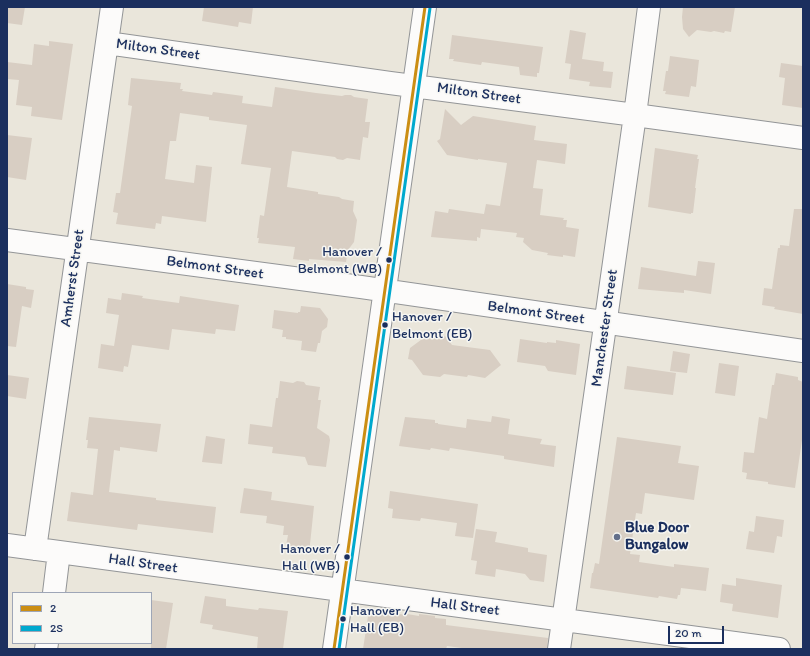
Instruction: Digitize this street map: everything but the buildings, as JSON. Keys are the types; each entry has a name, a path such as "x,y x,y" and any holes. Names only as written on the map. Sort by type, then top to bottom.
{"street":[{"name":"Amherst Street","path":"35,549 112,7"},
{"path":"334,649 341,591 425,7"},
{"name":"Manchester Street","path":"559,649 649,7"},
{"name":"Milton Street","path":"107,42 414,86 803,138"},
{"name":"Belmont Street","path":"7,240 385,291 803,351"},
{"name":"Hall Street","path":"7,545 779,649"},
{"path":"54,592 60,552"}],"transit line":[{"name":"2","path":"334,649 425,7"},
{"name":"2S","path":"339,649 430,8"}],"place":[{"name":"Hanover / Belmont (WB)","path":"389,260"},
{"name":"Hanover / Belmont (EB)","path":"385,325"},
{"name":"Blue Door Bungalow","path":"617,537"},
{"name":"Hanover / Hall (WB)","path":"347,557"},
{"name":"Hanover / Hall (EB)","path":"343,619"}]}
